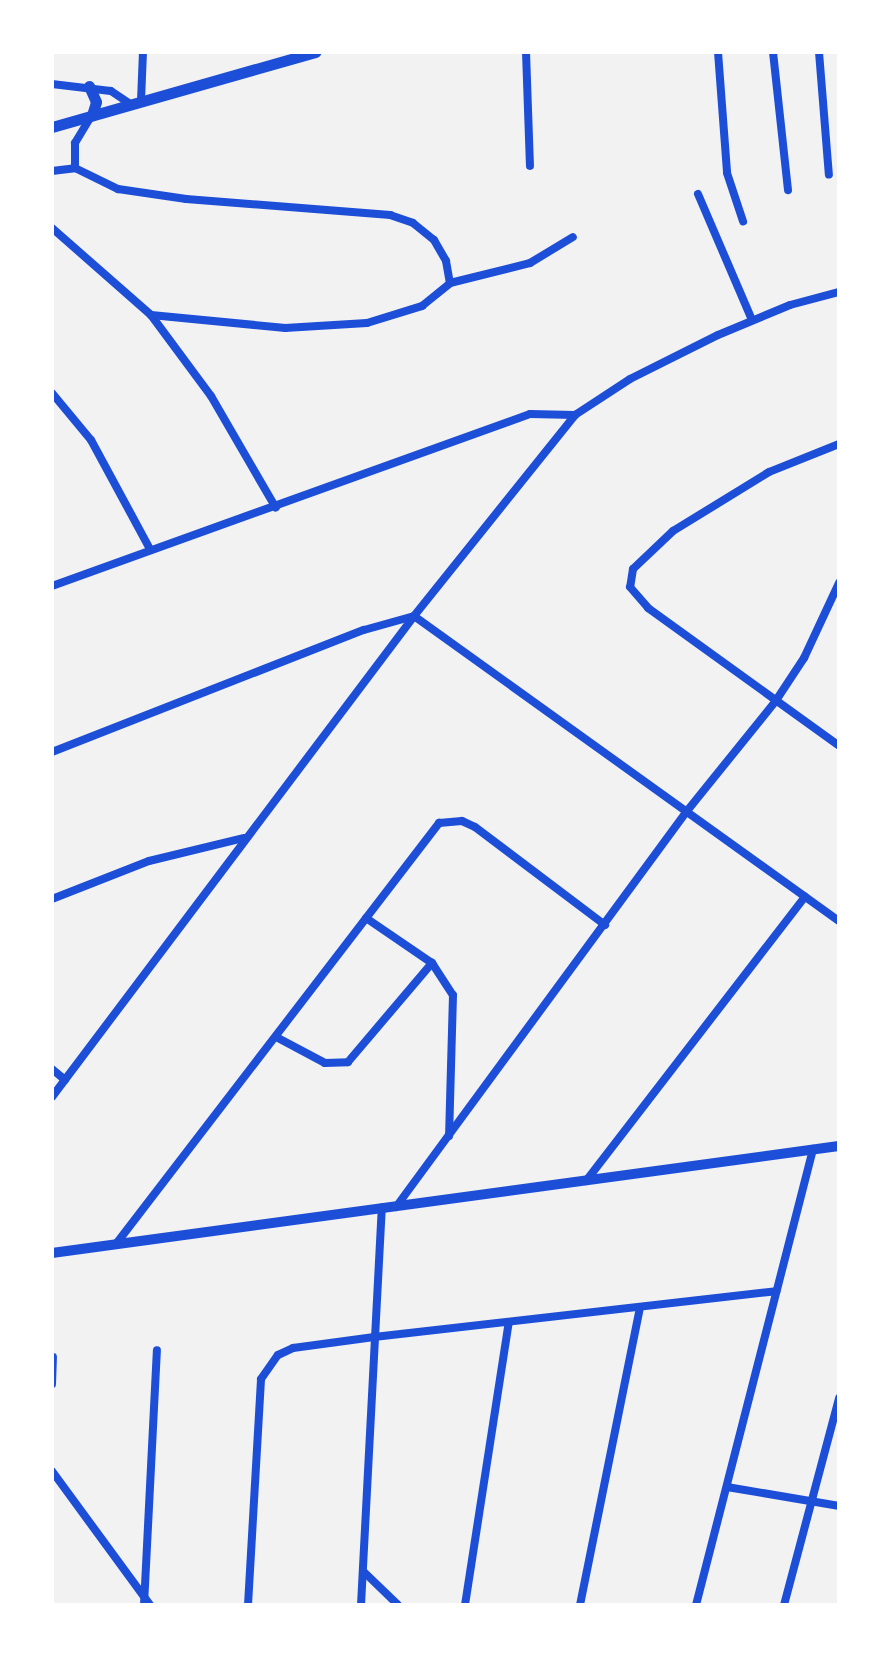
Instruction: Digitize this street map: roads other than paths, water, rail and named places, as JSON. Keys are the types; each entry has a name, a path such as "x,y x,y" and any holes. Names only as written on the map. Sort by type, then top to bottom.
{"main road":[{"path":"52,127 316,52"},
{"path":"89,86 96,102 92,115"}],"street":[{"path":"52,84 89,86 111,91 135,102 143,52"},
{"path":"526,52 530,166"},
{"path":"718,52 727,173 743,221"},
{"path":"773,52 788,190"},
{"path":"819,52 829,175"},
{"path":"75,168 75,143 92,115"},
{"path":"52,171 75,168 118,189 186,199 390,215 413,223 434,240 446,261 450,283"},
{"path":"698,194 752,320"},
{"path":"52,228 151,315 232,429 276,508"},
{"path":"151,315 218,324 332,327 401,315 422,306 450,283 530,263 573,237"},
{"path":"52,1097 414,616 575,415 630,379 752,320 839,292"},
{"path":"52,393 91,440 150,549"},
{"path":"52,586 150,549 276,508 530,414 575,415"},
{"path":"839,444 769,472 713,504 673,531 631,578 634,596 839,746"},
{"path":"396,1207 687,811 775,702 804,658 839,583"},
{"path":"52,752 414,616"},
{"path":"414,616 839,921"},
{"path":"116,1244 278,1038 439,823 462,821 475,827 605,925"},
{"path":"52,899 161,857 244,838"},
{"path":"586,1181 805,897"},
{"path":"366,918 432,963 453,995 456,1019 449,1136"},
{"path":"278,1038 325,1063 348,1062 432,963"},
{"path":"52,1069 65,1080"},
{"path":"52,1253 839,1146"},
{"path":"696,1605 813,1149"},
{"path":"361,1605 382,1208"},
{"path":"248,1605 261,1379 278,1355 293,1348 374,1337 776,1291"},
{"path":"580,1605 640,1307"},
{"path":"465,1605 509,1322"},
{"path":"146,1603 157,1350"},
{"path":"52,1384 53,1357"},
{"path":"784,1605 839,1398"},
{"path":"52,1471 146,1603"},
{"path":"727,1487 839,1506"},
{"path":"364,1572 398,1605"}]}
